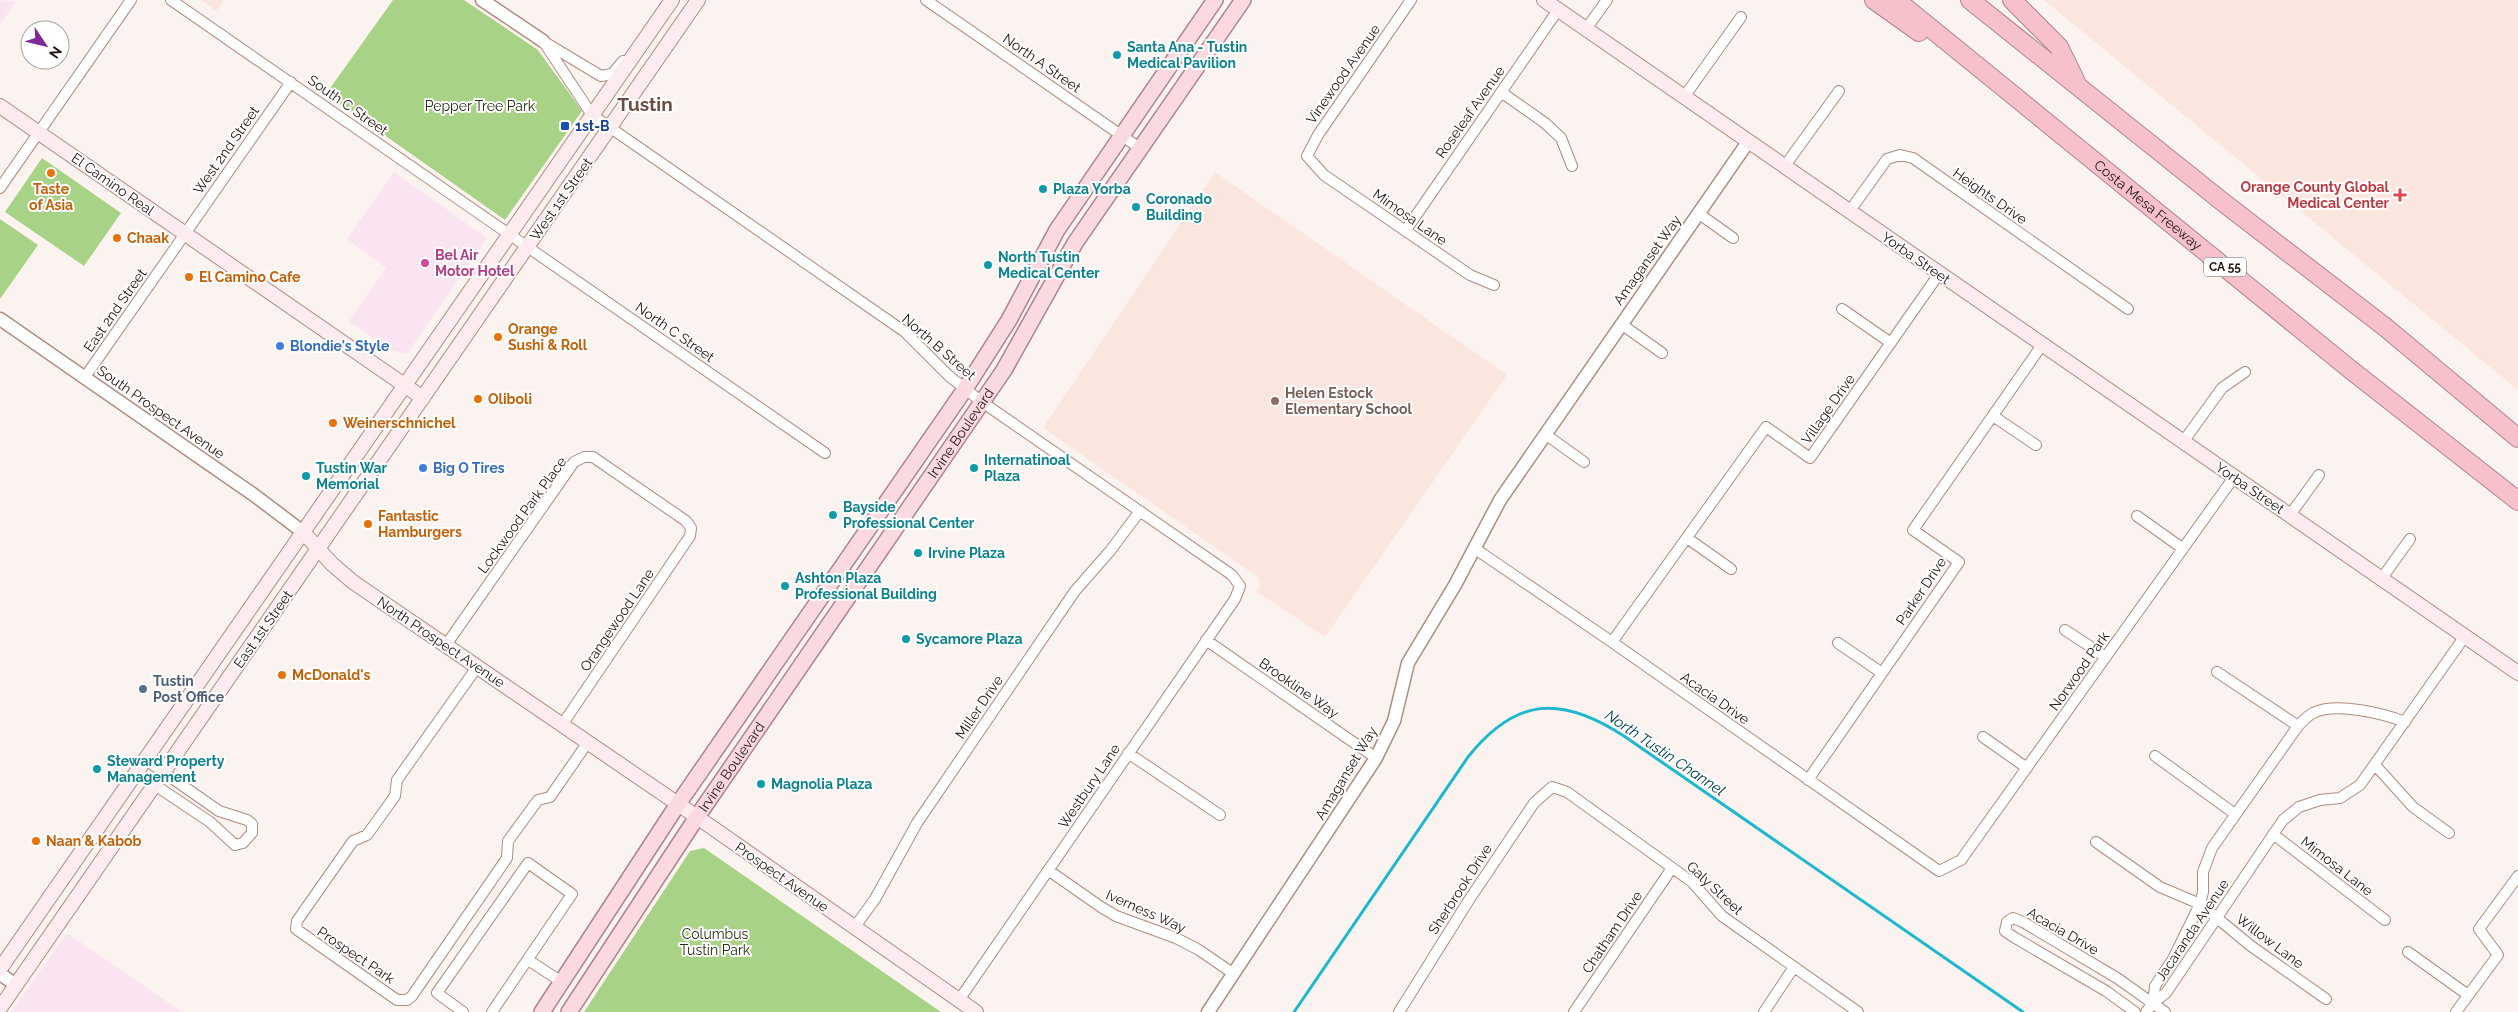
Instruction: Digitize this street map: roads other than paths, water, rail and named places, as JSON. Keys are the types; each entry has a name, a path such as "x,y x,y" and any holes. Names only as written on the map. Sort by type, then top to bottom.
{"highway":[{"path":"1874,0 1995,81"},
{"name":"Costa Mesa Freeway","path":"1896,0 2518,501"},
{"path":"1970,0 2224,203 2385,327 2518,438"},
{"path":"2012,0 2059,46 2079,87"}],"main road":[{"name":"West 1st Street","path":"405,385 672,0"},
{"name":"West 1st Street","path":"423,398 698,0"},
{"name":"Irvine Boulevard","path":"542,1012 678,804 965,389 1009,320 1057,230 1216,0"},
{"name":"Irvine Boulevard","path":"569,1012 697,817 982,402 1018,347 1075,243 1243,0"},
{"name":"Yorba Street","path":"1544,0 2042,346 2518,673"},
{"name":"El Camino Real","path":"0,106 423,398"},
{"name":"East 1st Street","path":"0,969 405,385"},
{"name":"East 1st Street","path":"0,1008 423,398"},
{"name":"North Prospect Avenue","path":"303,532 353,582 588,742"},
{"path":"854,550 872,563"},
{"name":"Prospect Avenue","path":"588,742 976,1012"},
{"path":"562,982 569,986 571,993 565,1006 565,1012"}],"street":[{"path":"0,188 131,0"},
{"name":"South C Street","path":"171,0 510,234"},
{"path":"482,0 600,76 612,74 638,38 649,33"},
{"name":"North A Street","path":"926,0 1141,149"},
{"name":"Vinewood Avenue","path":"1313,165 1307,156 1309,149 1411,0"},
{"path":"1586,29 1607,0"},
{"name":"Roseleaf Avenue","path":"1406,230 1558,10"},
{"path":"1684,97 1741,17"},
{"path":"543,41 592,115"},
{"name":"West 2nd Street","path":"184,233 291,82"},
{"path":"1784,167 1839,91"},
{"path":"1501,92 1545,123 1561,138 1572,166"},
{"name":"North B Street","path":"592,115 905,332 965,389 982,402 1232,575 1240,586"},
{"name":"Amaganset Way","path":"1208,1012 1376,758 1394,721 1408,662 1455,585 1500,500 1748,142"},
{"name":"Heights Drive","path":"1850,212 1886,159 1900,155 1913,158 2128,309"},
{"name":"Mimosa Lane","path":"1313,165 1470,275 1494,285"},
{"name":"Amaganset Way","path":"1698,213 1733,238"},
{"name":"East 2nd Street","path":"85,377 184,233"},
{"name":"North C Street","path":"510,234 825,453"},
{"name":"Village Drive","path":"1612,642 1766,427 1810,458 1939,274"},
{"path":"1842,309 1891,343"},
{"name":"South Prospect Avenue","path":"0,319 254,494 303,532"},
{"name":"Amaganset Way","path":"1621,324 1662,353"},
{"name":"Parker Drive","path":"1808,780 1959,562 1913,530 2042,346"},
{"path":"2183,442 2222,388 2245,372"},
{"path":"1993,416 2036,445"},
{"path":"1545,434 1584,462"},
{"name":"Lockwood Park Place","path":"446,646 574,462 584,457 593,457 686,521 691,528"},
{"name":"Yorba Street","path":"2290,516 2319,475"},
{"name":"Norwood Park","path":"1939,871 1962,860 2234,477"},
{"name":"Miller Drive","path":"854,928 875,898 917,823 1074,591 1110,551 1140,512"},
{"path":"2137,516 2182,548"},
{"name":"Orangewood Lane","path":"562,725 690,536 691,528"},
{"path":"1687,538 1731,568"},
{"path":"2382,578 2410,539"},
{"name":"Acacia Drive","path":"1474,548 1612,642 1939,871"},
{"name":"Westbury Lane","path":"959,1000 1235,599 1240,586"},
{"path":"2065,630 2106,657"},
{"name":"Jacaranda Avenue","path":"2152,1003 2166,993 2283,820 2299,807 2320,800 2340,798 2360,785 2465,636"},
{"name":"Brookline Way","path":"1206,640 1376,758"},
{"path":"1838,643 1882,673"},
{"name":"Prospect Park","path":"477,667 397,780 395,796 373,828 367,836 353,841 297,921 296,929 310,941 397,1000 407,1000 412,996 508,858 508,841 538,800 550,797 588,742"},
{"path":"2217,672 2298,726"},
{"name":"Jacaranda Avenue","path":"2152,1003 2155,986 2173,959 2200,904 2206,859 2235,814 2298,726 2314,712 2330,709 2386,715 2404,722"},
{"path":"1983,738 2027,768"},
{"path":"1128,753 1220,815"},
{"path":"2155,756 2235,814"},
{"path":"137,772 210,822 235,845 243,843 248,839 252,833 252,824 219,811 146,760"},
{"path":"2375,765 2413,807 2449,833"},
{"name":"Galy Street","path":"1552,787 1567,792 1692,882 1722,916 1858,1012"},
{"name":"Sherbrook Drive","path":"1399,1012 1469,900 1534,802 1552,787"},
{"name":"Mimosa Lane","path":"2273,834 2385,920"},
{"name":"Willow Lane","path":"2096,842 2160,887 2200,904 2251,946 2326,999"},
{"path":"463,1012 437,993 528,863 572,894 492,1012"},
{"name":"Chatham Drive","path":"1574,1012 1672,868"},
{"name":"Iverness Way","path":"1048,870 1116,916 1176,938 1199,950 1234,974"},
{"path":"2456,1012 2498,955 2479,929 2518,876"},
{"name":"Acacia Drive","path":"2135,1012 2106,991 2012,936 2005,931 2007,922 2012,918 2023,922 2117,978 2165,1012"},
{"path":"2408,952 2468,995"},
{"path":"528,960 562,982"},
{"path":"1764,1012 1794,967"},
{"path":"0,974 16,985"},
{"path":"2146,1012 2152,1003"}],"waterway":[{"name":"North Tustin Channel","path":"1294,1012 1468,757 1486,737 1504,723 1522,713 1540,709 1560,709 1580,714 1624,736 2023,1012"}],"place":[{"name":"Santa Ana - Tustin Medical Pavilion","path":"1117,55"},
{"name":"1st-B","path":"565,126"},
{"name":"Taste of Asia","path":"51,173"},
{"name":"Plaza Yorba","path":"1043,189"},
{"name":"Orange County Global Medical Center","path":"2400,195"},
{"name":"Coronado Building","path":"1136,207"},
{"name":"Chaak","path":"117,238"},
{"name":"Bel Air Motor Hotel","path":"425,263"},
{"name":"North Tustin Medical Center","path":"988,265"},
{"name":"El Camino Cafe","path":"189,277"},
{"name":"Orange Sushi & Roll","path":"498,337"},
{"name":"Blondie's Style","path":"280,346"},
{"name":"Oliboli","path":"478,399"},
{"name":"Helen Estock Elementary School","path":"1275,401"},
{"name":"Weinerschnichel","path":"333,423"},
{"name":"Big O Tires","path":"423,468"},
{"name":"Internatinoal Plaza","path":"974,468"},
{"name":"Tustin War Memorial","path":"306,476"},
{"name":"Bayside Professional Center","path":"833,515"},
{"name":"Fantastic Hamburgers","path":"368,524"},
{"name":"Irvine Plaza","path":"918,553"},
{"name":"Ashton Plaza Professional Building","path":"785,586"},
{"name":"Sycamore Plaza","path":"906,639"},
{"name":"McDonald's","path":"282,675"},
{"name":"Tustin Post Office","path":"143,689"},
{"name":"Steward Property Management","path":"97,769"},
{"name":"Magnolia Plaza","path":"761,784"},
{"name":"Naan & Kabob","path":"36,841"}],"district":[{"name":"Tustin","path":"645,104"}],"park label":[{"name":"Pepper Tree Park","path":"480,106"},
{"name":"Columbus Tustin Park","path":"715,942"}]}
